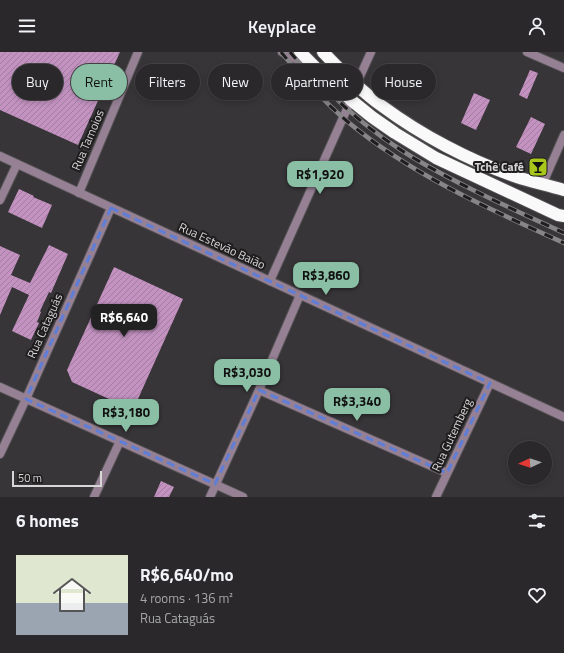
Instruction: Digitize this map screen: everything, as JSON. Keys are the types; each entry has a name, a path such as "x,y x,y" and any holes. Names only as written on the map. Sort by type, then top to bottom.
{"highway":[{"path":"300,52 312,64"},
{"path":"323,52 335,64"},
{"path":"363,91 382,106 424,134 444,145 487,166 518,177 564,190"},
{"path":"351,100 395,133 436,158 562,216"}],"street":[{"name":"Rua Tamoios","path":"79,193 138,52"},
{"path":"282,52 305,64"},
{"path":"363,70 371,52"},
{"path":"528,52 564,68"},
{"path":"270,281 351,100"},
{"path":"543,183 564,135"},
{"name":"Rua Estevão Baião","path":"0,156 564,417"},
{"path":"0,200 17,164"},
{"name":"Rua Cataguás","path":"0,454 111,208"},
{"path":"210,497 259,390 300,295"},
{"name":"Rua Gutemberg","path":"436,497 490,383"},
{"path":"0,387 243,497"},
{"path":"259,390 447,473"},
{"path":"94,497 120,441"}],"highlighted area":[{"path":"111,208 490,383 447,473 259,390 215,484 26,399"}],"building":[{"path":"0,52 120,52 115,64 71,64 71,100 98,100 78,145 0,110"},
{"path":"530,70 538,73 527,99 519,95"},
{"path":"474,93 490,100 476,130 461,123"},
{"path":"531,117 545,124 531,154 516,147"},
{"path":"19,189 52,205 42,228 8,212"},
{"path":"49,245 68,254 51,293 49,292 40,311 41,312 37,322 39,323 31,340 12,331 29,295 12,287 0,315 0,246 20,255 11,275 30,283"},
{"path":"114,267 183,299 133,410 72,382 67,370"},
{"path":"161,481 174,487 169,497 154,497"}],"railway":[{"path":"281,52 330,106 348,122 398,158 452,190 564,243"},
{"path":"290,52 303,67 344,106 362,122 391,143 455,181 564,233"}],"place":[{"name":"Tchê Café","path":"538,167"}]}
